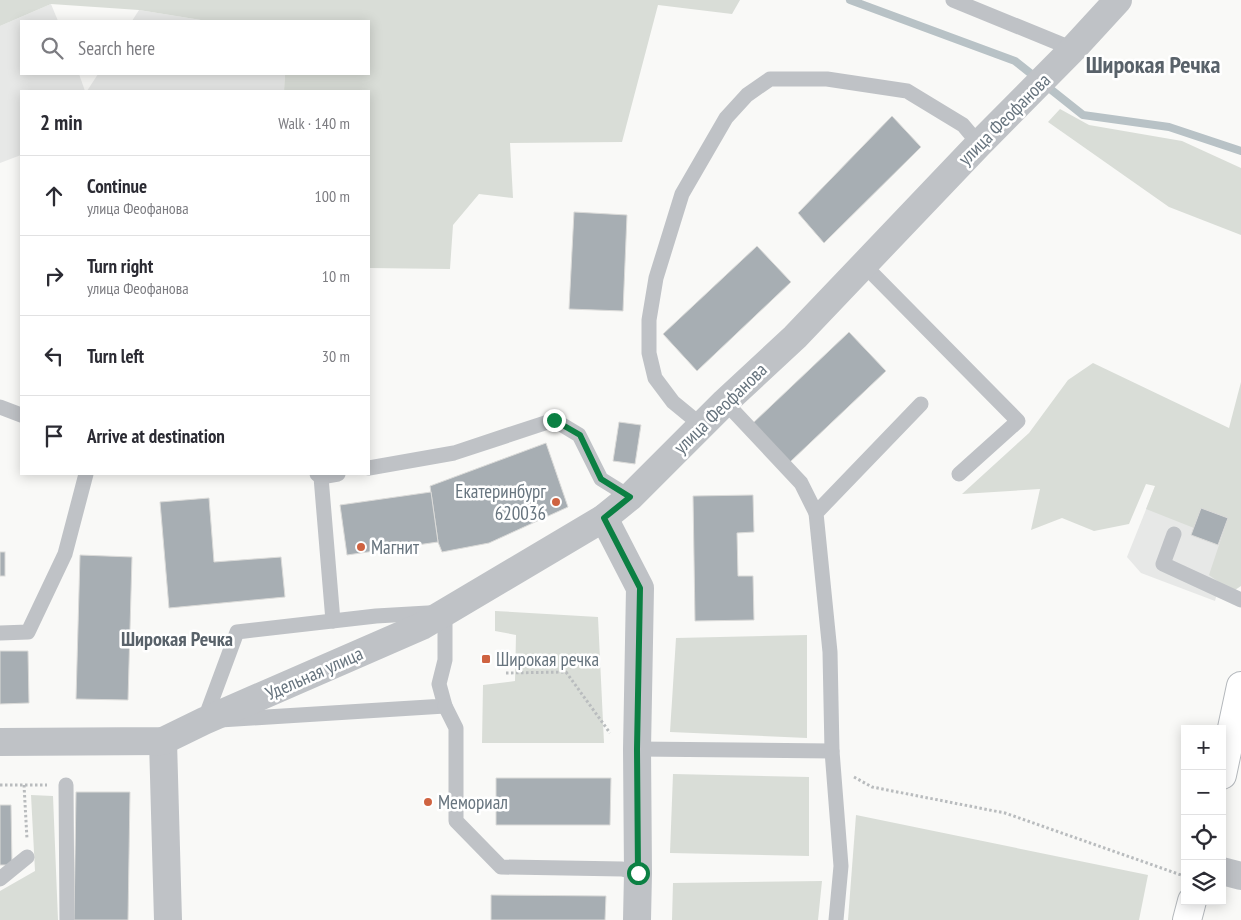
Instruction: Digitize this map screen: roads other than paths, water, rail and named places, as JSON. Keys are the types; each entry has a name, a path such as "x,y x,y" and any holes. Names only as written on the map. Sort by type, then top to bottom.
{"main road":[{"path":"1223,770 1241,686"},
{"path":"1187,920 1191,905"}],"street":[{"name":"улица Феофанова","path":"604,518 630,497 725,402 795,337 979,144 1073,50 1118,0"},
{"name":"Удельная улица","path":"0,742 163,741 204,721 422,626 604,518"},
{"path":"604,518 640,588 637,749 637,920"},
{"path":"163,741 168,920"},
{"path":"1226,872 1241,876"}],"lane":[{"path":"953,0 1073,50"},
{"path":"702,425 673,402 655,378 649,353 649,320 656,278 682,194 726,118 747,94 770,79 827,79 907,91 963,125 979,144"},
{"path":"864,265 1018,421 959,474"},
{"path":"725,402 801,483 816,513 830,652 833,758 841,866 836,920"},
{"path":"816,513 921,404"},
{"path":"0,407 20,415"},
{"path":"370,468 454,453 554,420 580,435 601,479 630,497"},
{"path":"0,633 28,632 65,554 86,475"},
{"path":"319,475 333,621"},
{"path":"1174,534 1163,564 1241,600"},
{"path":"445,706 204,721 238,632 333,621 445,612 445,660 439,684 445,706 456,728 456,821 501,867 622,868 638,873"},
{"path":"637,749 833,758"},
{"path":"66,785 67,920"},
{"path":"0,879 27,857"}],"waterway":[{"path":"850,0 1015,61 1083,115 1169,127 1241,151"}],"place":[{"name":"Екатеринбург 620036","path":"556,502"},
{"name":"Магнит","path":"361,547"},
{"name":"Широкая речка","path":"486,659"},
{"name":"Мемориал","path":"428,802"}],"district":[{"name":"Широкая Речка","path":"1153,64"},
{"name":"Широкая Речка","path":"177,639"}]}
